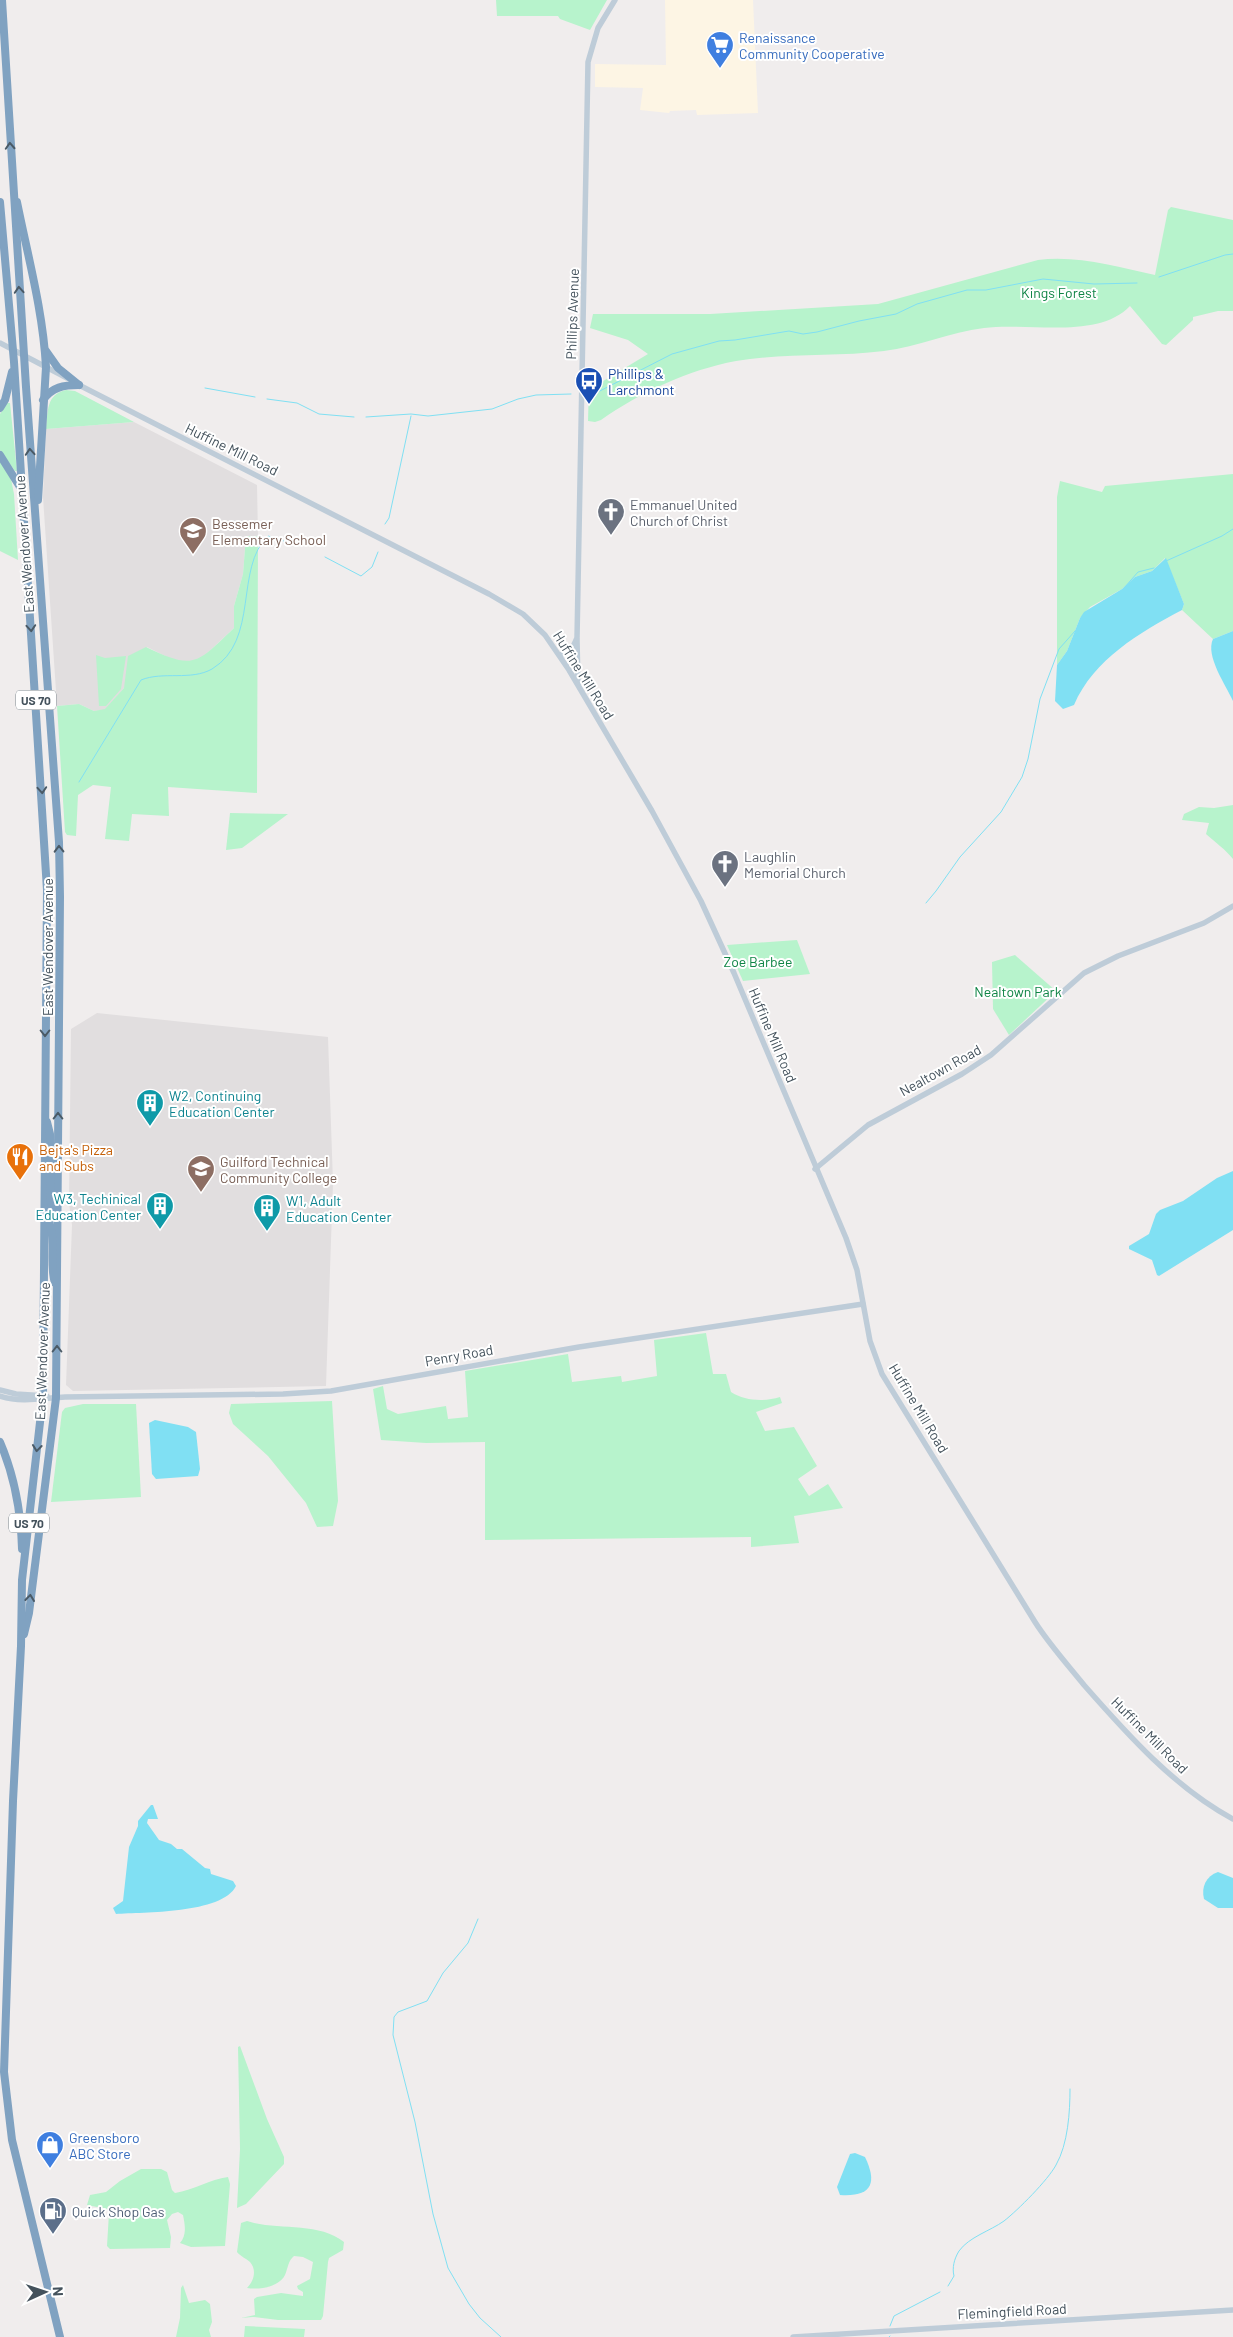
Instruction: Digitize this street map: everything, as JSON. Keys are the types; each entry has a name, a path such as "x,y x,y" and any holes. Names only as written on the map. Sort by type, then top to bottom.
{"highway":[{"name":"East Wendover Avenue","path":"2,0 11,170 59,842 56,1398 28,1613 21,1646"},
{"path":"11,170 35,279 45,350 46,367 36,535"},
{"name":"East Wendover Avenue","path":"0,202 14,362 48,890 44,1113 43,1398 22,1580 21,1646"},
{"path":"45,350 58,368 79,385"},
{"path":"0,408 5,400 14,362"},
{"path":"43,400 47,394 58,387 79,385"},
{"path":"0,455 22,492"},
{"path":"44,1113 50,1134 52,1208 58,1217"},
{"path":"44,1214 51,1226 52,1272 57,1290"},
{"path":"0,1442 12,1472 19,1506 22,1580"},
{"name":"US 70","path":"21,1646 4,2050 5,2093 15,2154 60,2337"}],"street":[{"name":"Phillips Avenue","path":"578,685 579,653 577,638 588,70 590,52 598,28 615,0"},
{"name":"Huffine Mill Road","path":"0,343 489,594 523,614 545,635 560,655 652,811 701,902 734,973 815,1169 846,1238 857,1270 870,1341 882,1374 1037,1625 1057,1653 1146,1750 1190,1791 1232,1819"},
{"path":"560,655 572,649 577,638"},
{"name":"Nealtown Road","path":"815,1169 868,1125 962,1074 991,1056 1084,973 1118,956 1204,923 1233,906"},
{"name":"Penry Road","path":"43,1398 318,1393 579,1347 863,1304"},
{"path":"0,1390 43,1398"},
{"path":"0,1396 15,1400 43,1398"},
{"name":"Flemingfield Road","path":"793,2337 1233,2310"}],"shaded area":[{"path":"665,0 753,0 758,113 697,115 696,110 670,111 669,113 640,110 643,88 595,87 595,64 666,65"},
{"path":"134,422 257,485 258,536 246,536 243,574 234,606 234,628 202,658 188,663 173,660 147,647 124,688 105,710 94,711 79,704 57,706 43,497 46,429"},
{"name":"Guilford Technical Community College","path":"97,1013 328,1037 333,1183 326,1386 73,1391 66,1385 72,1225 69,1203 71,1029"}],"green space":[{"path":"496,0 607,0 590,30 560,19 558,16 497,16"},
{"name":"Kings Forest","path":"1171,207 1233,220 1233,311 1218,311 1193,317 1193,320 1166,345 1162,344 1130,306 1116,316 1100,323 1081,326 1061,328 984,328 884,351 736,361 683,376 632,400 601,420 595,422 588,421 589,386 595,386 648,354 628,340 590,328 593,314 710,314 878,304 1038,260 1082,260 1155,275 1168,210"},
{"path":"66,390 75,391 134,422 46,429 51,400 59,392"},
{"path":"7,403 10,403 17,471 15,471 0,450 0,414"},
{"path":"0,461 11,479 14,494 18,560 0,551"},
{"path":"1233,474 1233,631 1213,639 1182,610 1184,604 1165,558 1152,571 1135,577 1122,589 1090,607 1080,618 1067,651 1057,665 1057,497 1060,481 1102,492 1105,486"},
{"path":"246,536 258,536 257,793 168,787 169,816 132,814 129,841 105,839 111,787 93,785 78,795 76,836 67,835 65,832 57,706 79,704 94,711 105,709 124,688 128,656 146,647 162,655 186,661 203,656 212,649 234,628 234,606 243,574"},
{"path":"96,655 105,658 126,656 121,689 106,706 99,706"},
{"path":"1233,805 1233,859 1206,834 1209,823 1182,820 1184,814 1199,807 1214,808"},
{"path":"230,813 288,814 242,848 226,850"},
{"name":"Zoe Barbee","path":"797,940 810,974 743,981 727,945"},
{"name":"Nealtown Park","path":"1015,955 1056,991 1009,1035 993,1009 992,962"},
{"path":"706,1333 713,1374 726,1374 731,1392 736,1395 748,1399 761,1400 780,1397 782,1403 756,1412 765,1431 794,1427 817,1466 798,1479 809,1496 828,1484 843,1508 794,1516 799,1543 751,1547 751,1537 485,1540 485,1442 426,1443 381,1440 373,1389 383,1386 387,1409 398,1414 446,1406 448,1419 468,1417 465,1371 568,1354 572,1382 621,1376 622,1382 657,1376 654,1340"},
{"path":"332,1401 338,1501 333,1526 317,1527 306,1503 268,1456 233,1424 229,1413 231,1404"},
{"path":"83,1404 136,1404 141,1497 51,1502 62,1412 65,1408"},
{"path":"240,2046 267,2119 284,2157 284,2164 246,2204 237,2208 240,2149 238,2047"},
{"path":"141,2169 161,2169 167,2172 172,2190 175,2193 228,2177 230,2184 225,2246 191,2247 180,2243 184,2237 185,2226 183,2215 178,2212 172,2214 167,2220 171,2237 170,2248 110,2249 107,2246 109,2213 107,2209 87,2205 90,2195 106,2192 120,2181"},
{"path":"247,2221 271,2226 322,2231 334,2235 344,2242 343,2250 329,2258 321,2320 241,2318 255,2315 254,2299 257,2297 281,2293 303,2296 303,2292 297,2286 310,2279 313,2262 303,2257 294,2256 289,2262 285,2275 274,2285 263,2288 247,2288 253,2279 253,2268 250,2262 237,2252 241,2223"},
{"path":"183,2285 189,2303 205,2300 210,2304 212,2322 209,2330 211,2337 176,2337 180,2318 181,2288"},
{"path":"245,2326 305,2329 304,2337 244,2337"}],"water":[{"path":"1166,558 1184,604 1182,610 1150,628 1119,649 1093,674 1074,705 1063,709 1055,701 1057,665 1067,651 1084,612 1122,589 1135,577 1152,571"},
{"path":"1233,631 1233,701 1214,662 1211,646 1213,639"},
{"path":"1233,1171 1233,1230 1159,1276 1152,1260 1129,1249 1129,1246 1149,1234 1156,1214 1160,1210 1183,1201 1217,1178"},
{"path":"155,1420 188,1427 196,1432 200,1469 198,1476 156,1479 152,1474 149,1423"},
{"path":"153,1805 158,1819 148,1819 147,1823 159,1840 171,1844 177,1849 182,1849 205,1868 210,1869 211,1874 233,1881 236,1886 228,1895 199,1907 162,1912 116,1914 113,1908 123,1901 129,1847 138,1826 138,1821"},
{"path":"1218,1872 1233,1878 1233,1908 1218,1908 1204,1899 1203,1890 1205,1882 1210,1876"},
{"path":"855,2153 865,2157 869,2166 871,2181 869,2187 859,2194 840,2195 837,2187 850,2154"}],"waterway":[{"path":"1159,277 1233,254"},
{"path":"594,394 672,354 719,341 789,331 803,334 817,332 896,314 917,304 967,290 986,290 1043,279 1094,284 1137,283"},
{"path":"205,388 255,397"},
{"path":"366,417 411,414 428,416 492,409 518,399 536,395 571,394"},
{"path":"267,399 297,403 319,414 354,417"},
{"path":"385,524 389,518 411,416"},
{"path":"1166,561 1222,536 1233,529"},
{"path":"79,782 141,680 158,676 204,673 212,669 227,656 236,640 242,623 252,566 258,550 268,536 296,545"},
{"path":"325,557 361,576 372,567 378,552"},
{"path":"1124,588 1138,572 1154,568"},
{"path":"926,903 960,857 1001,812 1022,777 1028,759 1040,699 1059,649 1075,631"},
{"path":"478,1919 468,1943 443,1973 427,2001 398,2012 394,2017 393,2035 415,2122 433,2214 448,2268 469,2304 480,2318 501,2337"},
{"path":"948,2286 954,2276 953,2267 956,2257 963,2246 1010,2216 1040,2186 1056,2165 1066,2138 1070,2089"},
{"path":"890,2326 894,2316 940,2292"}],"place":[{"name":"Renaissance Community Cooperative","path":"720,69"},
{"name":"Phillips & Larchmont","path":"589,405"},
{"name":"Emmanuel United Church of Christ","path":"611,536"},
{"name":"Bessemer Elementary School","path":"193,555"},
{"name":"Laughlin Memorial Church","path":"725,888"},
{"name":"W2, Continuing Education Center","path":"150,1127"},
{"name":"Bejta's Pizza and Subs","path":"20,1181"},
{"name":"Guilford Technical Community College","path":"201,1193"},
{"name":"W3, Techinical Education Center","path":"160,1230"},
{"name":"W1, Adult Education Center","path":"267,1232"},
{"name":"Greensboro ABC Store","path":"50,2169"},
{"name":"Quick Shop Gas","path":"53,2235"}]}
